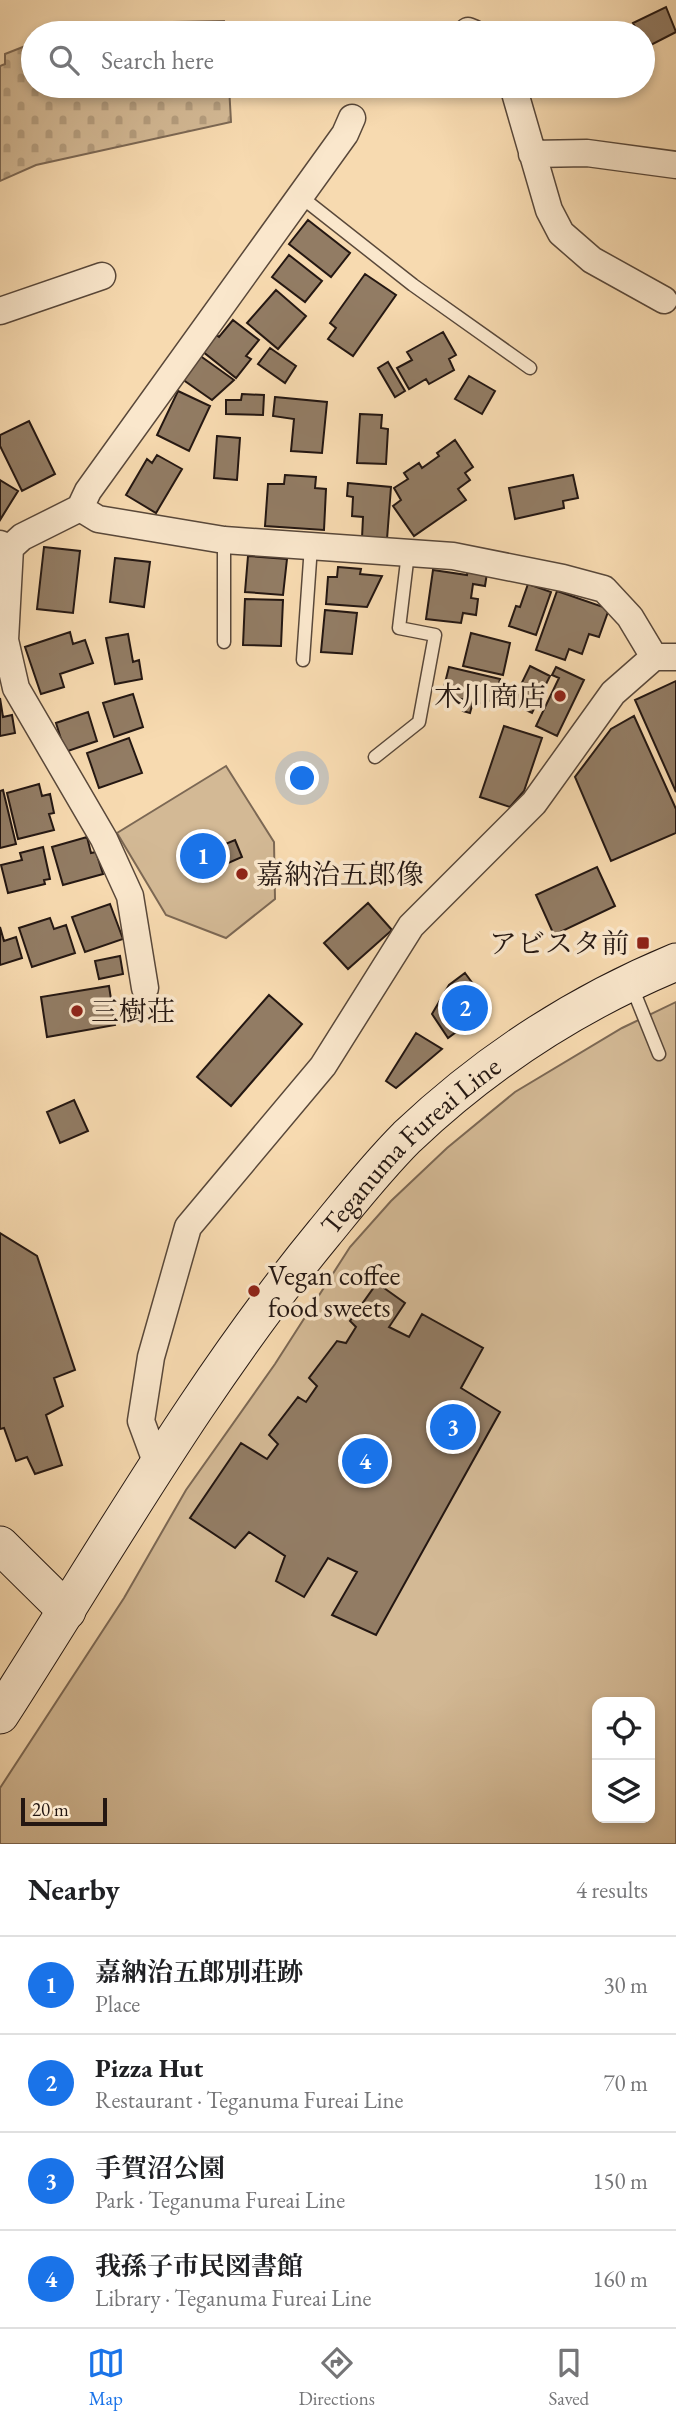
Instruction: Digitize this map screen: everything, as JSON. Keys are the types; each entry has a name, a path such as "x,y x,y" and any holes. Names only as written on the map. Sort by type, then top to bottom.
{"street":[{"path":"516,98 549,210 561,233 592,260 672,303"},
{"path":"145,988 130,896 104,839 16,688 5,640 5,546 80,508 88,491 345,134 352,118"},
{"path":"532,154 587,153 676,165"},
{"path":"0,311 102,276"},
{"path":"80,508 98,519 224,540 453,556 604,589 665,657 613,693 534,803 411,926 323,1066 188,1227 150,1357 141,1421 158,1467"},
{"name":"Teganuma Fureai Line","path":"0,1715 158,1467 266,1306 372,1174 407,1137 454,1096 533,1037 676,962"},
{"path":"0,1545 67,1611"}],"lane":[{"path":"300,196 413,285 530,368"},
{"path":"224,540 224,642"},
{"path":"303,660 311,545"},
{"path":"375,757 419,722 435,635 399,628 408,553"},
{"path":"630,984 659,1055"}],"green space":[{"path":"21,48 21,98 230,98 231,122 36,165 0,181 0,66 5,64 5,54"},
{"path":"226,766 274,842 275,899 226,938 166,915 117,833"},
{"path":"676,1002 676,1844 0,1844 0,1788 124,1598 186,1490 275,1364 350,1247 391,1201 447,1148 515,1092 622,1028"}],"building":[{"path":"666,7 676,32 655,43 655,21 637,21"},
{"path":"308,220 350,253 331,277 289,244"},
{"path":"289,255 322,281 305,302 272,277"},
{"path":"365,274 396,295 353,356 328,339 336,328 330,323"},
{"path":"276,290 306,316 278,349 247,323"},
{"path":"233,320 259,340 246,356 251,359 236,378 202,351 215,334 219,337"},
{"path":"443,332 456,355 449,359 454,370 429,384 426,379 409,389 397,368 412,360 407,352"},
{"path":"270,348 296,366 285,383 258,364"},
{"path":"199,355 234,380 212,400 182,379"},
{"path":"388,362 405,391 395,397 378,368"},
{"path":"469,376 495,391 482,414 455,399"},
{"path":"178,391 210,406 189,451 157,435"},
{"path":"242,394 264,395 263,415 226,414 226,400 241,400"},
{"path":"275,397 327,402 322,453 291,451 294,419 273,416"},
{"path":"360,414 382,415 381,428 388,429 386,464 357,463"},
{"path":"29,421 55,474 22,491 0,446 0,435"},
{"path":"217,436 240,438 237,480 214,478"},
{"path":"455,440 473,467 465,473 470,480 458,489 466,500 414,536 393,506 401,500 394,488 408,479 404,473 419,463 422,468"},
{"path":"157,455 182,469 156,513 126,495 147,459 152,463"},
{"path":"285,475 316,477 315,488 326,489 324,530 265,526 268,484 284,484"},
{"path":"573,475 578,498 563,501 564,508 515,519 509,488"},
{"path":"0,480 18,491 0,520"},
{"path":"348,483 391,487 387,539 362,538 363,517 352,516 353,497 347,496"},
{"path":"44,547 80,551 73,613 37,609"},
{"path":"248,556 287,559 283,595 245,592"},
{"path":"115,558 150,562 144,607 110,602"},
{"path":"338,567 361,569 360,574 382,576 367,607 326,604 328,577 337,577"},
{"path":"433,570 467,575 468,570 487,573 485,586 473,584 471,598 478,599 476,615 463,613 461,623 426,619"},
{"path":"528,584 551,592 536,635 509,626 516,606 520,607"},
{"path":"557,591 609,609 599,637 589,634 582,654 569,649 565,660 536,650"},
{"path":"245,599 283,600 281,646 243,645"},
{"path":"325,610 357,613 352,654 321,652"},
{"path":"70,632 73,644 85,640 93,663 60,674 64,687 41,694 25,647"},
{"path":"471,633 510,643 503,675 463,666"},
{"path":"128,634 133,662 139,660 142,679 115,684 106,638"},
{"path":"530,666 550,676 532,713 512,703"},
{"path":"449,667 500,679 496,696 485,704 473,702 470,713 463,711 466,700 442,695"},
{"path":"556,667 584,680 557,736 536,726 559,678 552,675"},
{"path":"676,681 676,792 635,700"},
{"path":"133,694 143,727 114,737 103,703"},
{"path":"0,698 3,717 12,715 15,733 0,736"},
{"path":"88,712 97,741 65,752 56,723"},
{"path":"634,716 676,809 676,833 611,861 575,777 611,729"},
{"path":"504,726 542,738 524,791 510,807 480,797"},
{"path":"129,738 142,773 99,788 87,753"},
{"path":"39,784 42,796 50,794 54,813 49,814 54,830 18,839 7,793"},
{"path":"3,790 16,844 0,848 0,791"},
{"path":"87,837 91,853 96,852 103,874 63,885 52,847"},
{"path":"235,840 242,857 226,864 218,847"},
{"path":"43,847 50,879 44,880 45,884 8,893 1,865 22,860 20,853"},
{"path":"597,867 615,906 554,935 536,895"},
{"path":"368,903 392,930 348,969 324,943"},
{"path":"110,904 123,939 85,952 72,917"},
{"path":"50,918 54,929 66,925 75,953 32,967 19,928"},
{"path":"0,927 4,941 16,937 22,958 0,965"},
{"path":"120,956 123,974 99,979 95,961"},
{"path":"465,973 490,1007 448,1038 432,1014 449,985"},
{"path":"109,986 115,1025 47,1037 41,997"},
{"path":"269,995 302,1024 231,1106 197,1077"},
{"path":"416,1033 442,1049 396,1088 386,1081"},
{"path":"74,1100 88,1131 60,1143 47,1112"},
{"path":"0,1233 37,1256 75,1370 54,1378 63,1406 46,1415 62,1465 35,1474 27,1457 16,1461 4,1428 0,1429"},
{"path":"377,1283 405,1303 389,1327 409,1337 422,1314 483,1348 461,1388 500,1412 376,1635 332,1615 357,1572 328,1558 304,1597 276,1581 285,1556 249,1532 235,1548 190,1518 241,1443 267,1459 278,1444 269,1435 298,1397 306,1402 317,1386 309,1378 337,1341 346,1343 356,1327 350,1321"}],"place":[{"name":"木川商店","path":"560,696"},
{"name":"嘉納治五郎別荘跡","path":"203,856"},
{"name":"嘉納治五郎像","path":"242,874"},
{"name":"アビスタ前","path":"643,943"},
{"name":"Pizza Hut","path":"465,1008"},
{"name":"三樹荘","path":"77,1011"},
{"name":"Vegan coffee food sweets","path":"254,1291"},
{"name":"手賀沼公園","path":"453,1427"},
{"name":"我孫子市民図書館","path":"365,1461"}]}
